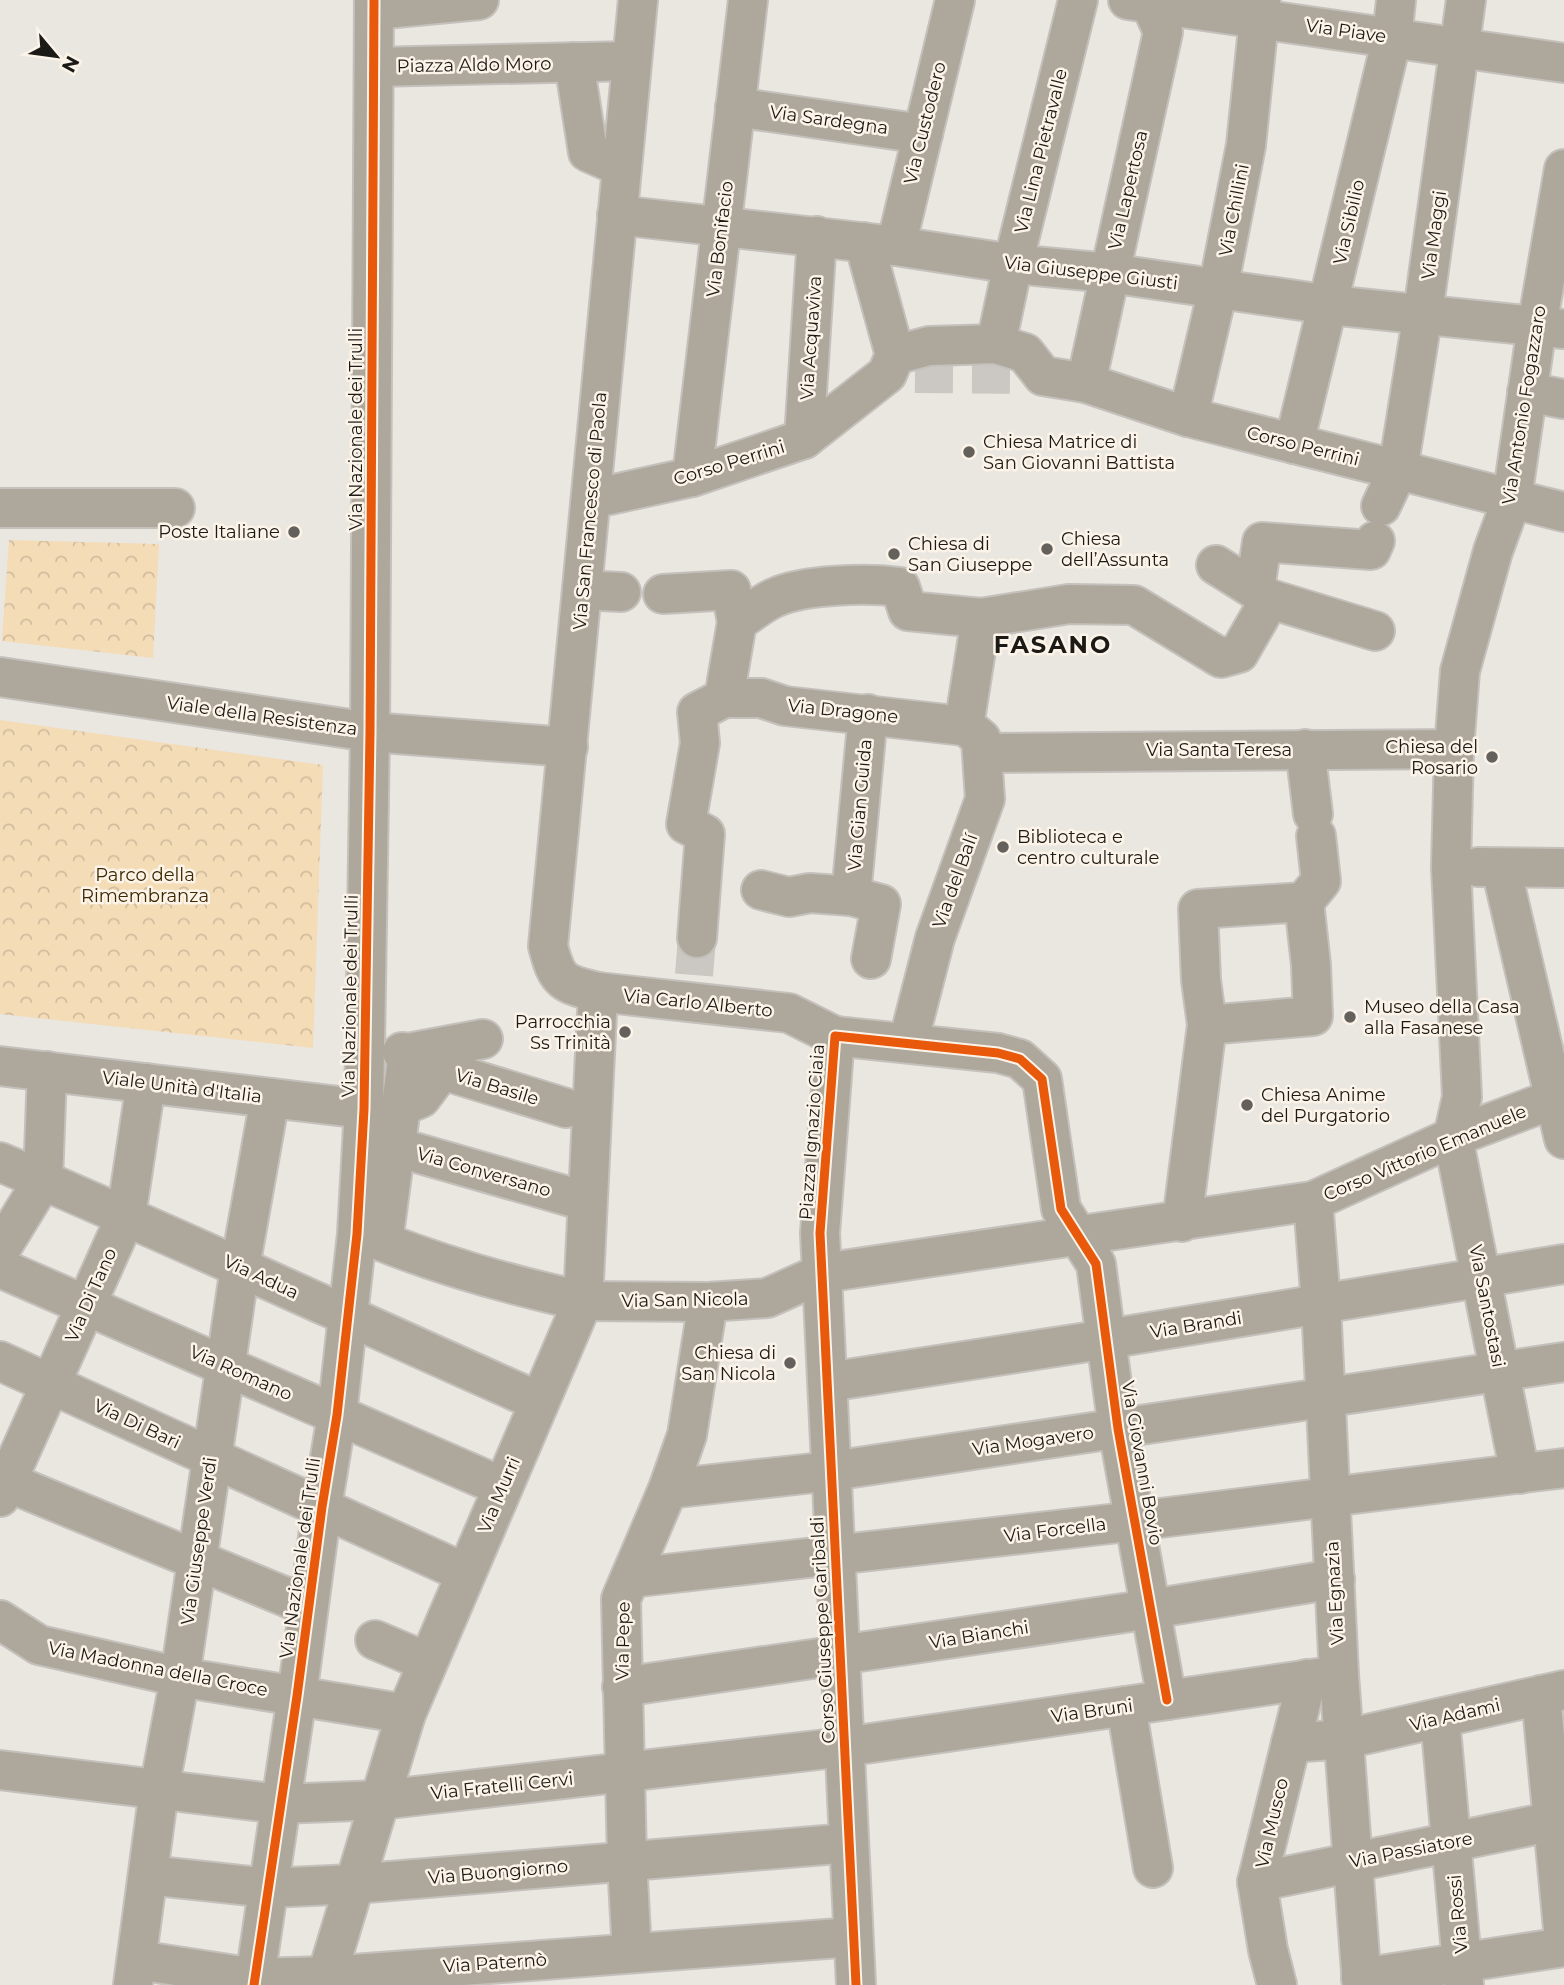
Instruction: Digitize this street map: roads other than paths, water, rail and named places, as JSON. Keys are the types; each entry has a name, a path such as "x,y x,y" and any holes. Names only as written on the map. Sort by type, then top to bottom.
{"street":[{"path":"374,5 479,0"},
{"name":"Via San Francesco di Paola","path":"598,992 571,986 554,971 548,946 638,0"},
{"name":"Via Bonifacio","path":"692,477 748,0"},
{"name":"Via Custodero","path":"880,244 923,134 955,0"},
{"name":"Via Lina Pietravalle","path":"996,344 1078,0"},
{"name":"Via Sibilio","path":"1294,443 1392,38 1396,0"},
{"name":"Via Maggi","path":"1263,594 1262,542 1371,550 1398,470 1423,313 1466,0"},
{"name":"Via Piave","path":"1142,1 1260,9 1392,38 1564,63"},
{"name":"Via Lapertosa","path":"1086,383 1163,32 1142,1"},
{"name":"Via Nazionale dei Trulli","path":"255,1982 297,1696 321,1507 338,1415 358,1234 382,1107 365,1048 370,732 374,5"},
{"name":"Via Chillini","path":"1188,417 1218,289 1246,145 1260,9"},
{"name":"Piazza Aldo Moro","path":"374,67 631,61"},
{"name":"Piazza Aldo Moro","path":"574,62 588,152 622,167"},
{"name":"Via Sardegna","path":"735,107 923,134"},
{"name":"Via Antonio Fogazzaro","path":"1453,1137 1462,1097 1451,867 1454,749 1460,671 1493,551 1512,499 1527,392 1550,328 1564,169"},
{"name":"Via Giuseppe Giusti","path":"617,215 817,236 1013,264 1109,273 1329,305 1550,328"},
{"name":"Via Acquaviva","path":"804,439 817,236"},
{"path":"880,244 899,368"},
{"name":"Corso Perrini","path":"591,499 692,477 804,439 929,346 996,344 1025,354 1034,376 1086,383 1188,417 1564,512"},
{"path":"1527,392 1564,399"},
{"path":"0,508 175,508"},
{"path":"1216,565 1263,594 1375,631"},
{"path":"737,622 775,597 803,590 875,584 900,587 908,611 981,618 1069,604 1134,605 1221,658 1239,653 1263,594"},
{"path":"582,590 621,592"},
{"path":"663,594 731,590 737,622 700,743 686,824 705,834 733,883 789,897 810,893 851,897 881,904 872,959"},
{"name":"Via del Balí","path":"908,1043 935,938 985,799 974,739 981,618"},
{"name":"Viale della Resistenza","path":"0,677 370,732 568,747"},
{"name":"Via Dragone","path":"710,705 761,698 785,706 868,714 974,739"},
{"name":"Via Gian Guida","path":"851,897 868,714"},
{"name":"Via Santa Teresa","path":"974,739 1305,749 1454,749"},
{"path":"1207,1025 1313,1016 1304,902 1321,881 1305,749"},
{"path":"1451,867 1564,868"},
{"path":"1501,867 1559,1096 1564,1139"},
{"path":"694,972 733,883"},
{"path":"1182,1222 1207,1025 1201,980 1198,909 1304,902"},
{"name":"Via Carlo Alberto","path":"598,992 694,972 835,1036"},
{"name":"Via Murri","path":"326,1980 406,1714 465,1573 572,1298 598,992"},
{"name":"Piazza Ignazio Ciaia","path":"823,1273 820,1233 835,1036 998,1053 1020,1059 1042,1079 1061,1209 1077,1236"},
{"path":"365,1048 408,1053 483,1039"},
{"path":"396,1147 382,1107 408,1053"},
{"name":"Viale Unità d'Italia","path":"0,1066 270,1098 382,1107"},
{"name":"Via Basile","path":"382,1107 421,1098 442,1070 566,1108"},
{"path":"0,1250 43,1180 47,1072"},
{"name":"Via Di Tano","path":"2,1486 126,1216 146,1083"},
{"name":"Corso Vittorio Emanuele","path":"1077,1236 1314,1201 1453,1137 1559,1096"},
{"name":"Via Giuseppe Verdi","path":"135,1973 159,1790 180,1677 240,1267 270,1098"},
{"name":"Via Santostasi","path":"1453,1137 1520,1474"},
{"name":"Via San Nicola","path":"396,1147 383,1242 423,1258 510,1284 572,1298 708,1302 767,1298 823,1273"},
{"name":"Via Conversano","path":"396,1147 571,1198"},
{"name":"Via Adua","path":"0,1162 522,1394"},
{"name":"Via Egnazia","path":"1314,1201 1335,1578 1323,1677 1345,1740 1361,1982"},
{"path":"823,1273 1077,1236"},
{"name":"Via Giovanni Bovio","path":"1077,1236 1096,1264 1118,1429 1167,1700"},
{"name":"Via Brandi","path":"828,1382 1564,1264"},
{"name":"Via Romano","path":"0,1268 482,1478"},
{"name":"Corso Giuseppe Garibaldi","path":"823,1273 856,1985"},
{"name":"Via Pepe","path":"632,1953 627,1861 621,1599 668,1489 687,1435 708,1302"},
{"name":"Via Di Bari","path":"0,1362 465,1573"},
{"name":"Via Mogavero","path":"668,1489 832,1471 1564,1362"},
{"name":"Via Forcella","path":"630,1578 1136,1521 1564,1468"},
{"path":"2,1486 308,1606"},
{"name":"Via Bianchi","path":"622,1686 1152,1609 1335,1578"},
{"name":"Via Madonna della Croce","path":"0,1619 39,1645 180,1677 406,1714"},
{"path":"375,1640 427,1662"},
{"name":"Via Bruni","path":"844,1747 1323,1677"},
{"name":"Via Musco","path":"1277,1985 1268,1950 1257,1882 1291,1743 1323,1677"},
{"path":"1552,1692 1564,1939"},
{"name":"Via Adami","path":"1291,1743 1345,1740 1552,1692"},
{"path":"1126,1706 1153,1868"},
{"name":"Via Rossi","path":"1440,1718 1463,1974"},
{"name":"Via Fratelli Cervi","path":"0,1770 280,1804 380,1800 844,1747"},
{"name":"Via Passiatore","path":"1257,1882 1558,1820"},
{"name":"Via Buongiorno","path":"148,1875 268,1888 355,1884 849,1843"},
{"name":"Via Paternò","path":"135,1973 255,1982 326,1980 853,1937"},
{"path":"1361,1982 1463,1974 1564,1947"}],"tunnel":[{"path":"915,374 1025,375"},
{"path":"694,975 697,938"}],"place":[{"name":"Chiesa Matrice di San Giovanni Battista","path":"969,452"},
{"name":"Poste Italiane","path":"294,532"},
{"name":"Chiesa dell’Assunta","path":"1047,549"},
{"name":"Chiesa di San Giuseppe","path":"894,554"},
{"name":"Chiesa del Rosario","path":"1492,757"},
{"name":"Biblioteca e centro culturale","path":"1003,847"},
{"name":"Museo della Casa alla Fasanese","path":"1350,1017"},
{"name":"Parrocchia Ss Trinità","path":"625,1032"},
{"name":"Chiesa Anime del Purgatorio","path":"1247,1105"},
{"name":"Chiesa di San Nicola","path":"790,1363"}],"district":[{"name":"FASANO","path":"1053,644"}],"park label":[{"name":"Parco della Rimembranza","path":"145,885"}]}
